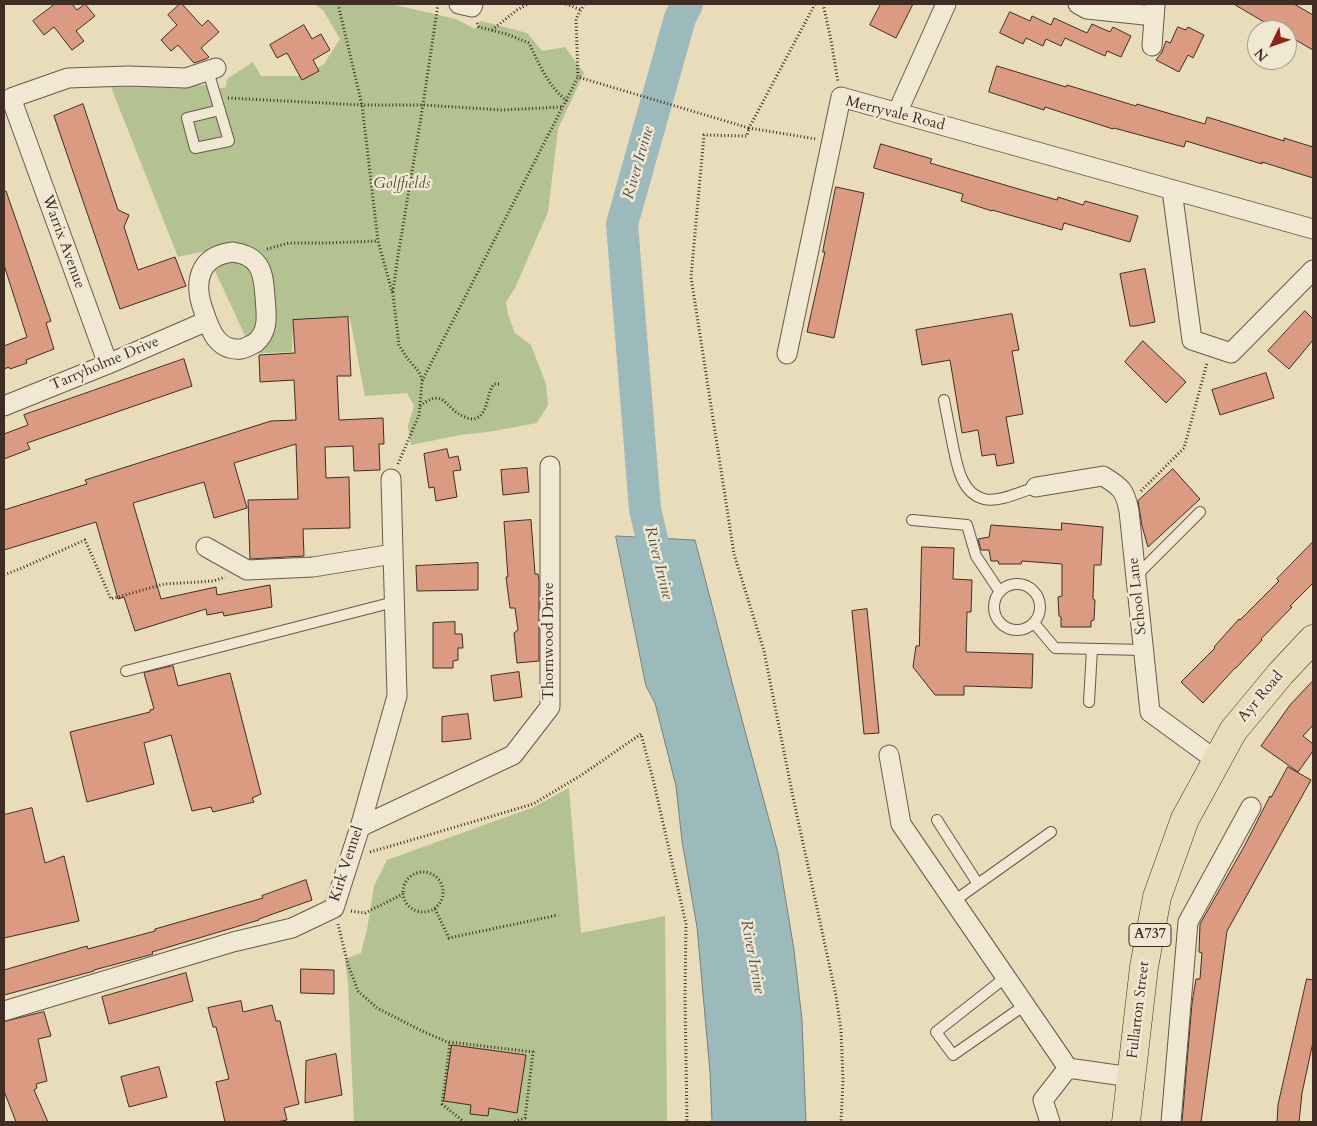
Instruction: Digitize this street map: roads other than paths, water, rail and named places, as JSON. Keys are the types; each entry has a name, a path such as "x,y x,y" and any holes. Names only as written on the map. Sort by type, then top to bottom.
{"main road":[{"name":"Ayr Road","path":"1217,761 1233,731 1281,673 1313,639"},
{"name":"Fullarton Street","path":"1126,1122 1144,967 1157,897 1185,819 1217,761"}],"street":[{"path":"897,113 946,4"},
{"path":"1078,4 1087,8 1154,10 1152,46"},
{"name":"Warrix Avenue","path":"108,364 11,124 11,98 68,78 129,76 186,78 212,69"},
{"name":"Merryvale Road","path":"787,354 841,97 1313,229"},
{"path":"1172,190 1192,340 1231,353 1313,270"},
{"path":"234,252 253,259 260,269 264,286 267,322 262,334 248,347 241,349 233,348 225,345 214,336 207,321 198,292 198,283 206,265 225,253 234,252"},
{"name":"Tarryholme Drive","path":"4,406 207,321"},
{"name":"Thornwood Drive","path":"360,827 513,755 550,707 550,466"},
{"name":"School Lane","path":"1036,487 1103,476 1116,484 1126,496 1150,712 1217,761"},
{"name":"Kirk Vennel","path":"4,1011 233,942 292,928 334,908 360,827 397,696 391,479"},
{"path":"206,547 247,570 313,567 393,554"},
{"path":"890,755 901,824 1068,1068 1131,1077"},
{"path":"1172,1122 1188,922 1251,807"},
{"path":"1050,1122 1043,1100 1068,1068"}],"lane":[{"path":"212,69 220,110 229,141 195,148 187,118 220,110"},
{"path":"944,400 957,467 963,482 972,492 984,499 996,499 1036,487"},
{"path":"1136,576 1200,512"},
{"path":"912,520 966,525 976,556 1000,592"},
{"path":"1019,584 1032,590 1040,603 1038,617 1034,623 1020,631 1004,627 998,622 994,607 995,599 1000,592 1005,587 1019,584"},
{"path":"126,671 394,602"},
{"path":"1034,623 1056,648 1144,650"},
{"path":"1089,702 1092,649"},
{"path":"937,820 978,884"},
{"path":"954,901 1050,832"},
{"path":"1006,978 936,1032 954,1055 1024,1005"}],"water":[{"path":"616,536 695,540 778,853 794,950 802,1020 806,1122 712,1122 710,1072 697,927 682,841 676,786 655,703 646,686"}],"waterway":[{"name":"River Irvine","path":"662,582 645,509 622,224 680,18 687,4"}],"park label":[{"name":"Golffields","path":"402,185"}]}
